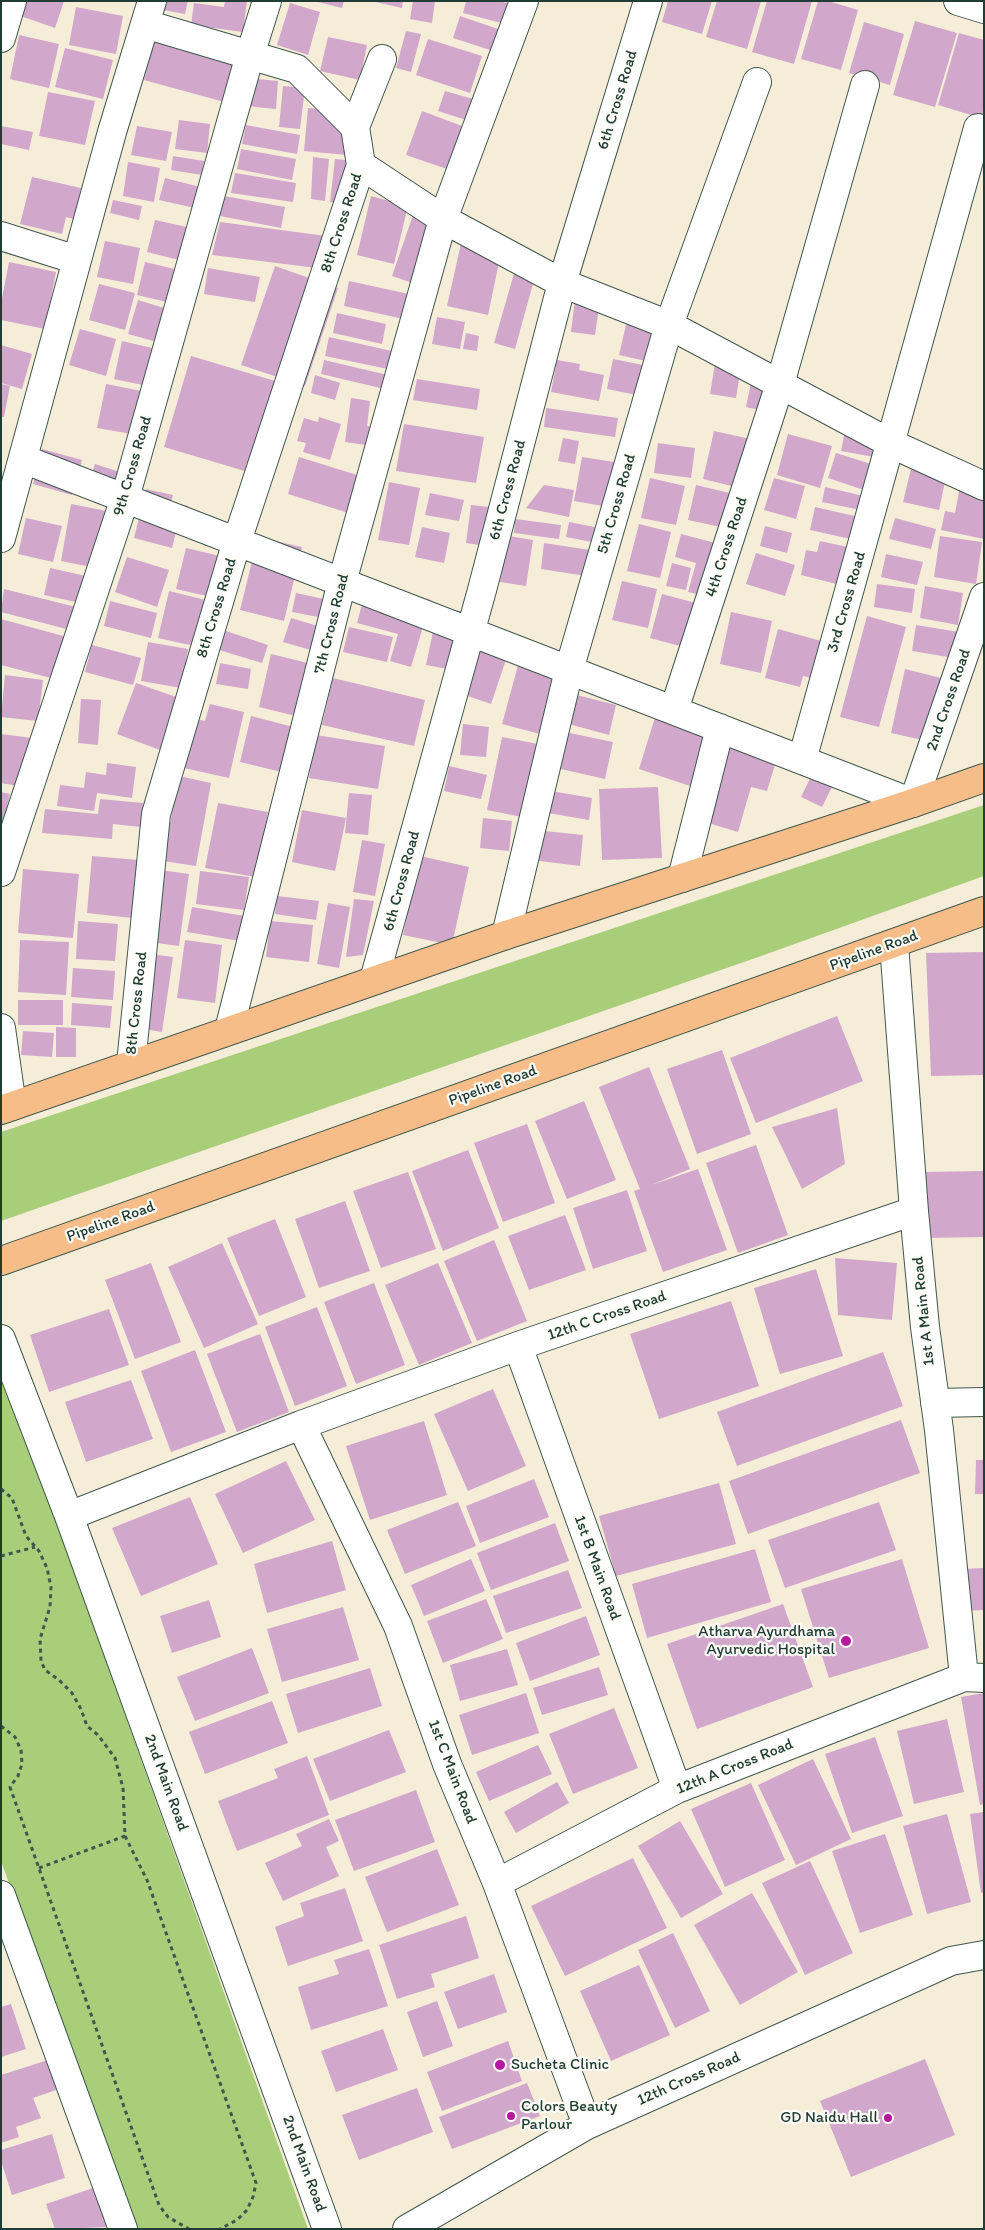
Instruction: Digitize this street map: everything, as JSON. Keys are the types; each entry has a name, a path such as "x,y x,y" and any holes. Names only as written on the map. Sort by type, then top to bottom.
{"main road":[{"path":"6,1108 506,935 913,803 984,778"},
{"name":"Pipeline Road","path":"1,1261 984,911"}],"street":[{"path":"1,38 12,1"},
{"name":"9th Cross Road","path":"1,872 125,498 250,55 267,1"},
{"name":"7th Cross Road","path":"229,1030 342,582 443,219 524,1"},
{"name":"6th Cross Road","path":"374,980 482,590 562,282 648,1"},
{"path":"958,1 984,9"},
{"path":"1,538 112,132 148,12 250,55 296,69 355,128"},
{"path":"382,59 355,128 361,164 443,219 562,282 669,325 892,444 984,486"},
{"name":"5th Cross Road","path":"506,935 568,670 669,325 757,82"},
{"name":"4th Cross Road","path":"674,710 780,384 865,85"},
{"name":"3rd Cross Road","path":"802,760 892,444 978,128"},
{"name":"8th Cross Road","path":"131,1064 156,814 237,541 361,164"},
{"path":"1,236 78,260"},
{"path":"23,459 913,803"},
{"name":"2nd Cross Road","path":"913,803 984,597"},
{"path":"682,878 720,728"},
{"name":"1st A Main Road","path":"894,944 914,1211 925,1327 974,1678"},
{"path":"1,1028 6,1108"},
{"name":"12th C Cross Road","path":"69,1516 301,1425 518,1346 914,1211"},
{"name":"2nd Main Road","path":"1,1339 69,1516 327,2229"},
{"name":"1st B Main Road","path":"518,1346 677,1790"},
{"path":"935,1403 984,1402"},
{"name":"1st C Main Road","path":"301,1425 398,1626 447,1764 497,1883 587,2125"},
{"name":"12th A Cross Road","path":"497,1883 677,1790 974,1678"},
{"path":"1,1894 123,2229"},
{"name":"12th Cross Road","path":"407,2229 587,2125 951,1961 984,1954"}],"path":[{"path":"1,1489 12,1498 26,1536 36,1547 48,1568 51,1587 50,1607 40,1639 41,1661 44,1670 60,1680 72,1693 81,1709 87,1726 98,1735 115,1758 123,1788 124,1836 147,1880 256,2183 253,2197 247,2210 237,2220 220,2229"},
{"path":"1,1556 36,1547"},
{"path":"1,1726 15,1738 21,1750 22,1764 18,1776 10,1787 159,2205 168,2217 189,2229"},
{"path":"39,1868 124,1836"}],"green space":[{"path":"984,805 984,876 764,955 1,1221 1,1132"},
{"path":"1,1366 308,2229 133,2229 1,1861"}],"building":[{"path":"16,1 64,1 55,28 12,13"},
{"path":"165,1 188,1 185,14 163,10"},
{"path":"225,1 247,1 243,32 191,25 194,3 224,7"},
{"path":"314,1 344,1 342,8"},
{"path":"371,1 403,1 402,8"},
{"path":"413,1 435,1 432,23 410,19"},
{"path":"466,1 499,1 514,5 509,25 463,13"},
{"path":"668,1 712,1 702,34 662,22"},
{"path":"717,1 761,1 747,49 706,37"},
{"path":"767,1 812,1 794,64 752,52"},
{"path":"818,1 828,1 858,10 841,70 801,59"},
{"path":"290,3 320,12 308,55 277,45"},
{"path":"76,7 123,16 116,54 69,45"},
{"path":"460,16 501,30 493,51 453,38"},
{"path":"915,21 957,33 935,107 893,95"},
{"path":"864,22 904,34 890,85 849,73"},
{"path":"406,31 421,34 411,72 396,68"},
{"path":"959,33 984,40 984,107 981,118 938,105"},
{"path":"19,35 59,44 49,88 10,79"},
{"path":"155,37 239,61 228,103 144,80"},
{"path":"328,37 367,45 360,80 320,71"},
{"path":"428,39 482,56 470,93 416,75"},
{"path":"65,48 113,60 103,99 55,87"},
{"path":"248,78 278,81 276,109 246,106"},
{"path":"283,86 305,88 300,129 279,127"},
{"path":"445,91 473,99 466,120 438,111"},
{"path":"48,92 95,101 85,145 39,136"},
{"path":"308,108 344,111 358,156 304,151"},
{"path":"422,111 462,126 447,169 406,155"},
{"path":"179,120 210,124 207,153 175,149"},
{"path":"246,125 300,135 297,154 242,144"},
{"path":"1,126 33,132 29,150 1,144"},
{"path":"137,126 172,132 166,161 131,155"},
{"path":"241,149 296,159 292,180 237,169"},
{"path":"173,156 204,161 202,175 171,170"},
{"path":"313,157 329,159 325,201 311,199"},
{"path":"335,159 355,161 349,204 330,202"},
{"path":"128,162 160,168 154,202 123,196"},
{"path":"235,173 296,183 293,202 231,193"},
{"path":"32,177 81,188 74,219 66,217 62,234 20,224"},
{"path":"165,178 204,188 199,209 159,200"},
{"path":"224,196 285,207 281,228 220,216"},
{"path":"371,196 408,206 394,264 357,255"},
{"path":"113,200 142,206 139,220 110,213"},
{"path":"413,215 442,226 421,286 392,276"},
{"path":"155,220 187,227 179,260 147,252"},
{"path":"220,222 349,239 341,271 212,255"},
{"path":"462,239 502,248 488,315 447,306"},
{"path":"105,241 140,248 133,284 97,277"},
{"path":"519,256 539,262 515,349 494,343"},
{"path":"9,262 56,272 45,329 1,320 1,303"},
{"path":"145,262 179,270 171,303 137,295"},
{"path":"275,266 338,288 305,386 241,365"},
{"path":"208,268 260,277 255,302 204,294"},
{"path":"349,281 418,296 413,321 344,306"},
{"path":"99,284 135,293 125,330 89,320"},
{"path":"576,291 601,294 595,335 571,332"},
{"path":"138,300 177,312 168,345 128,334"},
{"path":"630,308 678,319 668,366 619,355"},
{"path":"337,313 386,324 382,344 333,333"},
{"path":"437,317 465,322 460,349 432,344"},
{"path":"80,329 116,339 106,376 69,365"},
{"path":"466,333 479,336 477,351 463,349"},
{"path":"329,337 392,351 388,369 325,356"},
{"path":"122,341 165,351 157,388 114,379"},
{"path":"1,345 32,354 22,389 1,383"},
{"path":"717,351 743,355 736,398 710,394"},
{"path":"191,356 292,386 265,477 164,447"},
{"path":"613,359 658,368 652,398 607,389"},
{"path":"324,360 392,376 389,390 321,374"},
{"path":"557,360 580,364 579,370 604,375 599,401 551,392"},
{"path":"755,363 773,413 746,407"},
{"path":"315,375 340,383 335,400 311,393"},
{"path":"417,379 480,389 477,410 413,400"},
{"path":"1,384 10,386 4,417 1,417"},
{"path":"106,384 157,394 149,437 97,428"},
{"path":"351,398 370,401 367,426 388,429 386,448 345,442"},
{"path":"546,408 618,418 615,437 544,427"},
{"path":"848,415 892,423 885,459 841,451"},
{"path":"319,417 341,424 330,460 303,452 306,443 297,441 304,418 318,422"},
{"path":"404,424 484,437 476,483 396,471"},
{"path":"714,431 755,440 744,489 703,479"},
{"path":"788,434 832,446 820,488 777,475"},
{"path":"563,438 579,441 575,464 558,461"},
{"path":"658,443 695,448 691,478 654,473"},
{"path":"42,449 82,460 72,495 33,484"},
{"path":"836,453 884,468 876,494 828,478"},
{"path":"914,456 949,463 939,510 903,502"},
{"path":"299,457 370,479 358,516 288,494"},
{"path":"582,457 633,465 626,510 574,501"},
{"path":"95,464 129,475 85,495"},
{"path":"650,478 685,486 676,525 641,518"},
{"path":"774,478 805,486 796,519 764,510"},
{"path":"389,482 420,488 409,545 378,540"},
{"path":"544,485 574,490 569,517 526,508"},
{"path":"696,485 738,495 730,529 688,520"},
{"path":"960,486 984,490 984,539 941,530 945,511 955,513"},
{"path":"825,487 868,497 865,511 822,502"},
{"path":"146,489 173,495 171,502 188,506 182,533 176,532 172,548 134,538"},
{"path":"430,493 464,500 459,521 425,515"},
{"path":"71,504 112,512 101,569 61,561"},
{"path":"471,505 498,508 492,547 466,543"},
{"path":"815,507 868,519 864,542 810,530"},
{"path":"26,518 62,526 53,562 18,554"},
{"path":"895,518 936,529 931,549 889,539"},
{"path":"515,519 561,525 559,539 514,533"},
{"path":"569,522 615,531 612,546 566,537"},
{"path":"639,524 671,532 660,578 627,571"},
{"path":"765,526 792,533 787,553 760,546"},
{"path":"422,527 450,533 444,563 415,557"},
{"path":"681,534 727,546 713,598 688,592 696,563 675,557"},
{"path":"509,536 533,540 526,586 500,582"},
{"path":"940,536 982,542 976,584 934,577"},
{"path":"258,537 302,547 284,621 240,610"},
{"path":"820,541 861,550 852,588 801,575 806,550 817,552"},
{"path":"544,543 603,552 599,578 541,569"},
{"path":"186,548 233,559 224,600 176,589"},
{"path":"756,553 795,565 785,596 746,584"},
{"path":"886,554 923,562 917,585 881,577"},
{"path":"127,557 169,570 157,607 115,592"},
{"path":"672,563 691,568 686,590 666,586"},
{"path":"50,568 95,578 89,605 44,595"},
{"path":"622,581 657,589 648,628 612,620"},
{"path":"368,582 431,600 411,667 390,661 398,634 357,623"},
{"path":"877,584 915,589 912,613 874,607"},
{"path":"925,586 963,593 958,625 920,618"},
{"path":"4,589 84,609 78,632 1,612"},
{"path":"169,591 218,603 208,649 158,638"},
{"path":"296,593 333,601 329,619 292,612"},
{"path":"662,594 707,606 695,650 650,638"},
{"path":"110,601 157,613 151,638 104,626"},
{"path":"438,607 465,612 453,670 426,665"},
{"path":"731,612 772,621 761,673 720,664"},
{"path":"867,616 906,627 879,727 840,717"},
{"path":"291,618 328,629 321,653 283,642"},
{"path":"1,619 78,640 66,682 1,665"},
{"path":"480,624 514,636 491,704 456,692"},
{"path":"916,625 959,632 954,658 912,651"},
{"path":"349,627 393,637 387,662 343,652"},
{"path":"778,629 832,644 822,681 803,676 800,687 765,678"},
{"path":"226,631 268,645 262,663 219,650"},
{"path":"148,642 188,649 181,688 141,681"},
{"path":"92,645 141,658 133,685 85,672"},
{"path":"523,647 560,657 540,734 502,724"},
{"path":"271,654 312,664 300,717 259,707"},
{"path":"220,663 251,669 248,689 216,684"},
{"path":"905,669 941,678 927,741 891,733"},
{"path":"5,675 43,680 38,721 1,717"},
{"path":"333,678 425,700 414,746 322,725"},
{"path":"136,683 179,698 160,750 117,734"},
{"path":"573,694 616,705 609,735 565,723"},
{"path":"81,699 101,700 98,745 78,743"},
{"path":"210,704 244,712 229,778 184,768 196,719 205,721"},
{"path":"657,711 715,728 696,788 639,769"},
{"path":"251,716 301,729 290,774 240,762"},
{"path":"463,724 489,727 486,757 460,755"},
{"path":"560,731 613,742 605,779 552,767"},
{"path":"1,734 32,738 24,787 1,783"},
{"path":"731,734 780,748 767,791 751,787 738,832 705,822"},
{"path":"316,735 385,746 378,789 309,778"},
{"path":"502,737 538,744 522,817 487,810"},
{"path":"819,760 840,771 822,807 801,797"},
{"path":"107,763 136,767 132,798 97,793 94,811 57,806 60,785 84,788 86,772 106,775"},
{"path":"449,766 487,775 481,799 444,791"},
{"path":"179,776 211,783 196,866 163,861"},
{"path":"658,787 662,858 602,860 599,789"},
{"path":"551,791 592,798 589,820 548,813"},
{"path":"1,792 10,794 2,828 1,828"},
{"path":"349,793 372,795 368,835 345,833"},
{"path":"100,799 143,803 141,827 113,824 112,839 42,833 45,809 98,814"},
{"path":"218,803 268,812 255,877 205,868"},
{"path":"302,810 346,818 335,871 292,862"},
{"path":"483,818 512,821 509,851 480,848"},
{"path":"535,830 583,835 580,866 532,860"},
{"path":"362,840 385,844 375,896 353,892"},
{"path":"92,856 138,860 132,918 87,913"},
{"path":"420,856 469,867 452,945 403,935"},
{"path":"23,869 79,874 73,938 18,933"},
{"path":"160,870 189,874 179,946 150,942"},
{"path":"200,871 249,877 244,910 196,904"},
{"path":"277,896 319,901 316,920 275,914"},
{"path":"354,899 374,901 363,955 346,957"},
{"path":"328,903 350,907 339,968 317,964"},
{"path":"192,907 244,916 240,941 187,932"},
{"path":"78,921 118,924 115,961 76,959"},
{"path":"270,921 313,925 309,962 266,957"},
{"path":"20,940 69,942 66,995 18,992"},
{"path":"185,940 222,945 215,1003 177,998"},
{"path":"984,952 984,1075 931,1076 926,953"},
{"path":"144,953 173,957 162,1032 138,1028"},
{"path":"73,968 115,971 113,1000 71,997"},
{"path":"18,1000 63,1000 63,1025 18,1025"},
{"path":"72,1003 112,1006 110,1028 71,1025"},
{"path":"837,1016 863,1081 756,1123 730,1058"},
{"path":"56,1027 76,1028 76,1057 56,1057"},
{"path":"23,1031 54,1033 52,1057 21,1055"},
{"path":"722,1050 751,1134 697,1154 667,1069"},
{"path":"649,1067 690,1169 651,1185 698,1169 727,1250 663,1272 634,1191 640,1189 599,1087"},
{"path":"584,1101 616,1180 567,1199 535,1121"},
{"path":"837,1108 845,1164 802,1189 772,1127"},
{"path":"527,1124 555,1203 503,1222 474,1143"},
{"path":"756,1145 788,1235 738,1253 706,1163"},
{"path":"468,1150 499,1228 443,1251 412,1171"},
{"path":"984,1171 984,1237 925,1238 923,1172"},
{"path":"408,1172 436,1249 381,1268 353,1191"},
{"path":"627,1190 647,1251 593,1269 573,1208"},
{"path":"345,1201 370,1271 319,1288 295,1219"},
{"path":"565,1215 586,1270 529,1290 508,1236"},
{"path":"275,1219 306,1297 259,1316 227,1238"},
{"path":"494,1240 527,1321 477,1341 444,1261"},
{"path":"222,1243 258,1324 204,1348 168,1267"},
{"path":"835,1258 897,1263 892,1320 838,1315"},
{"path":"151,1263 181,1342 135,1359 105,1280"},
{"path":"438,1263 472,1343 419,1365 385,1285"},
{"path":"816,1269 843,1356 780,1374 754,1288"},
{"path":"374,1283 405,1365 356,1384 324,1302"},
{"path":"731,1301 759,1386 659,1419 630,1334"},
{"path":"317,1307 347,1386 295,1406 265,1327"},
{"path":"109,1309 129,1365 49,1392 30,1335"},
{"path":"260,1334 289,1412 237,1432 207,1354"},
{"path":"195,1350 226,1432 171,1452 141,1371"},
{"path":"883,1352 903,1406 737,1466 717,1412"},
{"path":"131,1380 153,1439 86,1462 65,1402"},
{"path":"493,1389 526,1466 468,1491 434,1414"},
{"path":"901,1420 920,1473 748,1534 729,1481"},
{"path":"424,1421 447,1495 370,1520 346,1446"},
{"path":"976,1460 984,1460 984,1494 975,1494"},
{"path":"286,1461 315,1520 243,1553 215,1494"},
{"path":"534,1479 549,1517 480,1543 466,1506"},
{"path":"719,1483 736,1544 616,1576 599,1516"},
{"path":"190,1497 218,1564 141,1596 112,1528"},
{"path":"458,1502 476,1546 405,1574 387,1530"},
{"path":"879,1502 896,1550 785,1588 768,1540"},
{"path":"555,1523 569,1561 491,1590 477,1553"},
{"path":"332,1541 346,1590 267,1613 254,1564"},
{"path":"755,1549 771,1602 647,1638 632,1584"},
{"path":"471,1559 485,1591 424,1616 411,1585"},
{"path":"902,1559 929,1648 829,1678 801,1589"},
{"path":"984,1568 984,1610 964,1611 963,1569"},
{"path":"568,1570 582,1608 506,1633 493,1596"},
{"path":"486,1599 503,1639 443,1663 427,1621"},
{"path":"209,1600 221,1637 172,1653 160,1616"},
{"path":"783,1604 813,1687 697,1729 667,1644"},
{"path":"343,1607 359,1660 282,1682 267,1629"},
{"path":"586,1616 600,1655 530,1681 516,1643"},
{"path":"252,1648 269,1693 195,1721 177,1677"},
{"path":"507,1649 518,1685 460,1701 450,1665"},
{"path":"599,1667 608,1695 542,1715 533,1688"},
{"path":"370,1668 382,1706 298,1733 286,1694"},
{"path":"526,1693 539,1733 472,1755 459,1715"},
{"path":"984,1693 984,1804 980,1805 961,1697"},
{"path":"272,1701 288,1743 205,1774 189,1732"},
{"path":"614,1708 638,1768 573,1794 549,1734"},
{"path":"947,1719 964,1792 914,1804 897,1731"},
{"path":"389,1730 406,1772 330,1801 313,1759"},
{"path":"875,1737 903,1816 852,1833 825,1754"},
{"path":"538,1745 552,1774 489,1801 476,1772"},
{"path":"307,1756 329,1815 237,1851 218,1801 278,1778 274,1769"},
{"path":"813,1759 851,1839 796,1865 758,1785"},
{"path":"557,1782 569,1803 516,1833 504,1812"},
{"path":"751,1783 785,1860 725,1887 691,1809"},
{"path":"416,1790 435,1842 354,1871 335,1820"},
{"path":"984,1812 984,1892 981,1893 970,1814"},
{"path":"947,1814 971,1902 927,1914 903,1826"},
{"path":"329,1819 339,1841 326,1847 339,1876 283,1901 265,1863 302,1846 296,1834"},
{"path":"680,1821 723,1894 681,1918 638,1846"},
{"path":"885,1834 913,1915 860,1933 832,1851"},
{"path":"437,1849 459,1905 387,1932 365,1877"},
{"path":"633,1858 667,1928 565,1976 531,1906"},
{"path":"810,1861 853,1953 805,1975 762,1883"},
{"path":"345,1888 363,1941 288,1966 275,1927 304,1916 300,1903"},
{"path":"752,1893 798,1972 740,2005 694,1925"},
{"path":"466,1916 479,1958 431,1974 435,1987 397,1999 379,1945"},
{"path":"673,1933 710,2011 675,2028 638,1950"},
{"path":"369,1949 388,2006 311,2030 298,1987 339,1974 334,1960"},
{"path":"639,1965 670,2035 611,2061 580,1991"},
{"path":"494,1974 507,2012 458,2029 444,1992"},
{"path":"437,2001 453,2046 423,2057 407,2012"},
{"path":"11,2004 26,2049 1,2057 1,2007"},
{"path":"383,2029 398,2070 336,2092 321,2051"},
{"path":"508,2041 522,2081 442,2111 427,2072"},
{"name":"GD Naidu Hall","path":"925,2059 955,2135 851,2177 820,2101"},
{"path":"48,2060 59,2089 33,2098 41,2118 16,2127 19,2137 1,2143 1,2075"},
{"path":"527,2083 540,2116 452,2149 439,2117"},
{"path":"417,2088 433,2132 359,2160 342,2115"},
{"path":"52,2134 65,2178 12,2195 1,2161 1,2150"},
{"path":"96,2187 110,2227 55,2229 46,2204"}],"place":[{"name":"Atharva Ayurdhama Ayurvedic Hospital","path":"846,1641"},
{"name":"Sucheta Clinic","path":"500,2065"},
{"name":"Colors Beauty Parlour","path":"511,2116"},
{"name":"GD Naidu Hall","path":"888,2118"}]}
